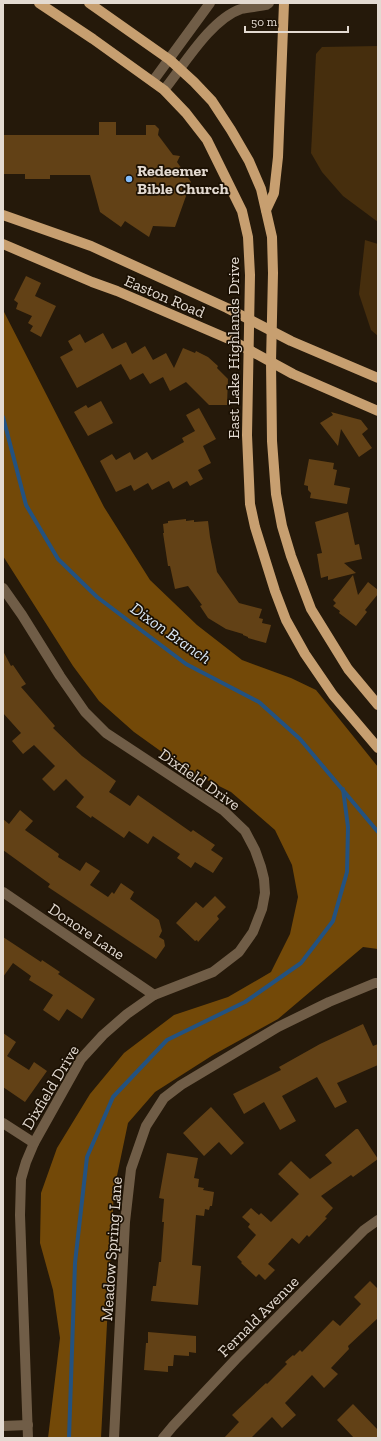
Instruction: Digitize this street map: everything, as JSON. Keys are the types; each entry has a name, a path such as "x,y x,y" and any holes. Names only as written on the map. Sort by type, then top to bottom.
{"main road":[{"name":"East Lake Highlands Drive","path":"39,3 164,90 186,113 207,140 242,211 248,237 250,275 247,435 250,504 255,528 286,620 333,695 378,748"},
{"path":"89,3 170,60 181,69 212,101 249,161 261,189 272,244 273,274 271,362 273,466 282,526 291,556 311,609 348,669 378,705"},
{"path":"266,210 274,193 278,157 284,3"},
{"name":"Easton Road","path":"3,215 91,246 249,319 271,331 378,378"},
{"name":"Easton Road","path":"3,244 231,340 293,374 378,411"}],"street":[{"path":"153,82 210,3"},
{"path":"164,90 205,36 224,18 241,9 266,5 269,3"},
{"name":"Dixfield Drive","path":"3,588 85,712 106,733 223,810 245,831 255,850 264,879 265,893 262,909 253,932 239,952 213,972 154,995 127,1014 81,1059 34,1143 21,1179 20,1215 28,1438"},
{"name":"Donore Lane","path":"3,892 154,995"},
{"name":"Meadow Spring Lane","path":"114,1438 126,1222 131,1169 146,1126 164,1098 181,1085 278,1028 329,1002 378,983"},
{"path":"3,1123 34,1143"},
{"name":"Fernald Avenue","path":"163,1438 236,1359 364,1230 378,1220"},
{"path":"3,1426 28,1425"}],"shaded area":[{"path":"378,46 378,222 343,196 322,172 311,153 316,54 322,47"},
{"path":"365,240 378,244 378,336 371,330 359,294"},
{"path":"3,310 104,507 150,580 197,625 242,660 291,678 316,690 378,767 378,949 363,947 278,1019 213,1055 155,1092 128,1123 114,1190 101,1438 48,1438 60,1338 53,1290 40,1243 41,1193 57,1148 90,1094 124,1053 174,1015 228,997 271,972 290,934 298,897 292,865 275,830 231,792 187,770 134,732 99,701 73,666 3,556"}],"building":[{"path":"99,122 116,122 116,135 146,135 146,125 155,125 159,129 158,135 173,155 180,156 177,162 191,182 175,227 153,226 149,237 125,221 121,227 100,212 90,175 50,175 50,179 25,179 25,174 3,174 3,135 99,135"},
{"path":"26,276 41,283 35,296 56,306 41,337 30,331 33,326 28,323 32,316 16,309 18,303 14,300"},
{"path":"103,333 112,349 126,342 132,354 145,346 153,360 166,353 174,368 183,348 195,353 196,351 208,357 218,366 217,368 228,379 227,405 209,405 186,382 170,391 163,377 150,384 143,373 130,380 121,364 77,388 60,357 73,350 68,341 80,334 85,343"},
{"path":"101,401 113,423 88,436 74,412 86,405 88,408"},
{"path":"199,408 216,439 203,446 211,463 198,470 203,479 190,486 187,481 173,489 169,481 152,490 148,483 134,491 131,485 116,492 100,461 112,454 116,460 130,452 134,460 147,452 152,460 184,442 182,438 195,431 186,415"},
{"path":"331,412 361,420 368,429 362,434 372,448 359,457 341,429 338,446 320,423 333,415"},
{"path":"309,459 334,463 333,469 337,470 334,485 350,488 347,504 310,498 311,493 308,490 308,486 304,485"},
{"path":"348,512 355,545 359,544 362,559 344,563 356,573 328,580 328,576 321,578 317,554 322,553 315,522"},
{"path":"186,519 186,521 194,520 194,522 208,521 217,572 239,603 262,609 259,618 263,619 262,623 271,625 266,643 248,638 243,634 226,629 208,618 200,606 202,605 188,586 175,589 170,566 168,566 163,524 168,523 168,521"},
{"path":"353,575 358,595 368,582 378,590 378,594 365,610 367,612 356,626 339,613 340,611 333,606 336,603 333,600"},
{"path":"3,651 11,666 13,665 26,684 21,687 55,726 53,728 82,756 116,781 109,792 130,806 138,795 191,832 193,830 215,845 211,850 223,858 213,873 195,862 191,868 177,858 180,854 153,836 148,844 129,831 124,838 76,807 84,797 66,779 54,791 42,779 55,766 34,745 23,754 12,741 21,733 3,713"},
{"path":"20,810 33,821 25,830 59,854 58,857 80,871 86,862 100,871 90,885 108,897 112,892 114,894 121,883 134,892 130,899 159,920 162,931 159,937 164,940 165,946 156,959 48,887 50,884 3,850 3,819 9,824"},
{"path":"215,896 226,907 217,916 219,919 198,942 197,940 195,941 176,923 196,902 203,908"},
{"path":"3,937 41,962 42,960 60,972 58,974 95,999 82,1019 67,1009 59,1021 43,1010 53,995 29,980 31,976 13,963 3,977"},
{"path":"363,1024 373,1046 378,1044 378,1065 337,1083 347,1102 335,1108 317,1077 282,1096 296,1121 280,1130 264,1102 244,1114 233,1094 281,1070 279,1067 320,1044"},
{"path":"3,1033 16,1042 7,1056 29,1070 34,1062 47,1071 25,1102 3,1087"},
{"path":"211,1107 244,1143 231,1155 219,1142 204,1156 183,1133"},
{"path":"356,1129 358,1129 378,1159 353,1177 351,1175 321,1196 333,1208 325,1217 327,1218 309,1237 307,1235 299,1244 292,1238 268,1264 275,1270 265,1280 259,1274 256,1277 241,1263 242,1262 237,1257 256,1235 248,1227 250,1224 242,1217 251,1208 259,1215 261,1213 271,1222 299,1194 278,1174 291,1161 310,1179 332,1163 325,1155"},
{"path":"167,1153 198,1158 194,1178 199,1179 198,1187 204,1188 203,1190 214,1192 212,1206 210,1206 209,1210 205,1209 204,1216 196,1215 192,1265 201,1266 198,1305 151,1301 153,1286 156,1286 159,1262 161,1262 164,1199 159,1198"},
{"path":"370,1281 378,1289 378,1318 348,1346 349,1349 331,1368 338,1374 324,1388 312,1375 285,1403 296,1415 282,1428 272,1417 251,1438 224,1438 239,1422 232,1415 287,1364 285,1362 300,1350 302,1352 333,1320 340,1326 361,1304 354,1297"},
{"path":"148,1332 196,1336 196,1353 189,1352 189,1356 174,1355 173,1366 168,1366 168,1372 144,1370"},
{"path":"353,1404 378,1430 378,1438 354,1438 337,1420"}],"waterway":[{"name":"Dixon Branch","path":"3,417 26,505 58,559 97,597 186,664 259,702 300,739 378,832"},
{"path":"69,1438 75,1263 87,1157 113,1097 167,1040 245,1002 301,963 333,921 347,872 348,827 343,789"}],"place":[{"name":"Redeemer Bible Church","path":"129,179"}]}
